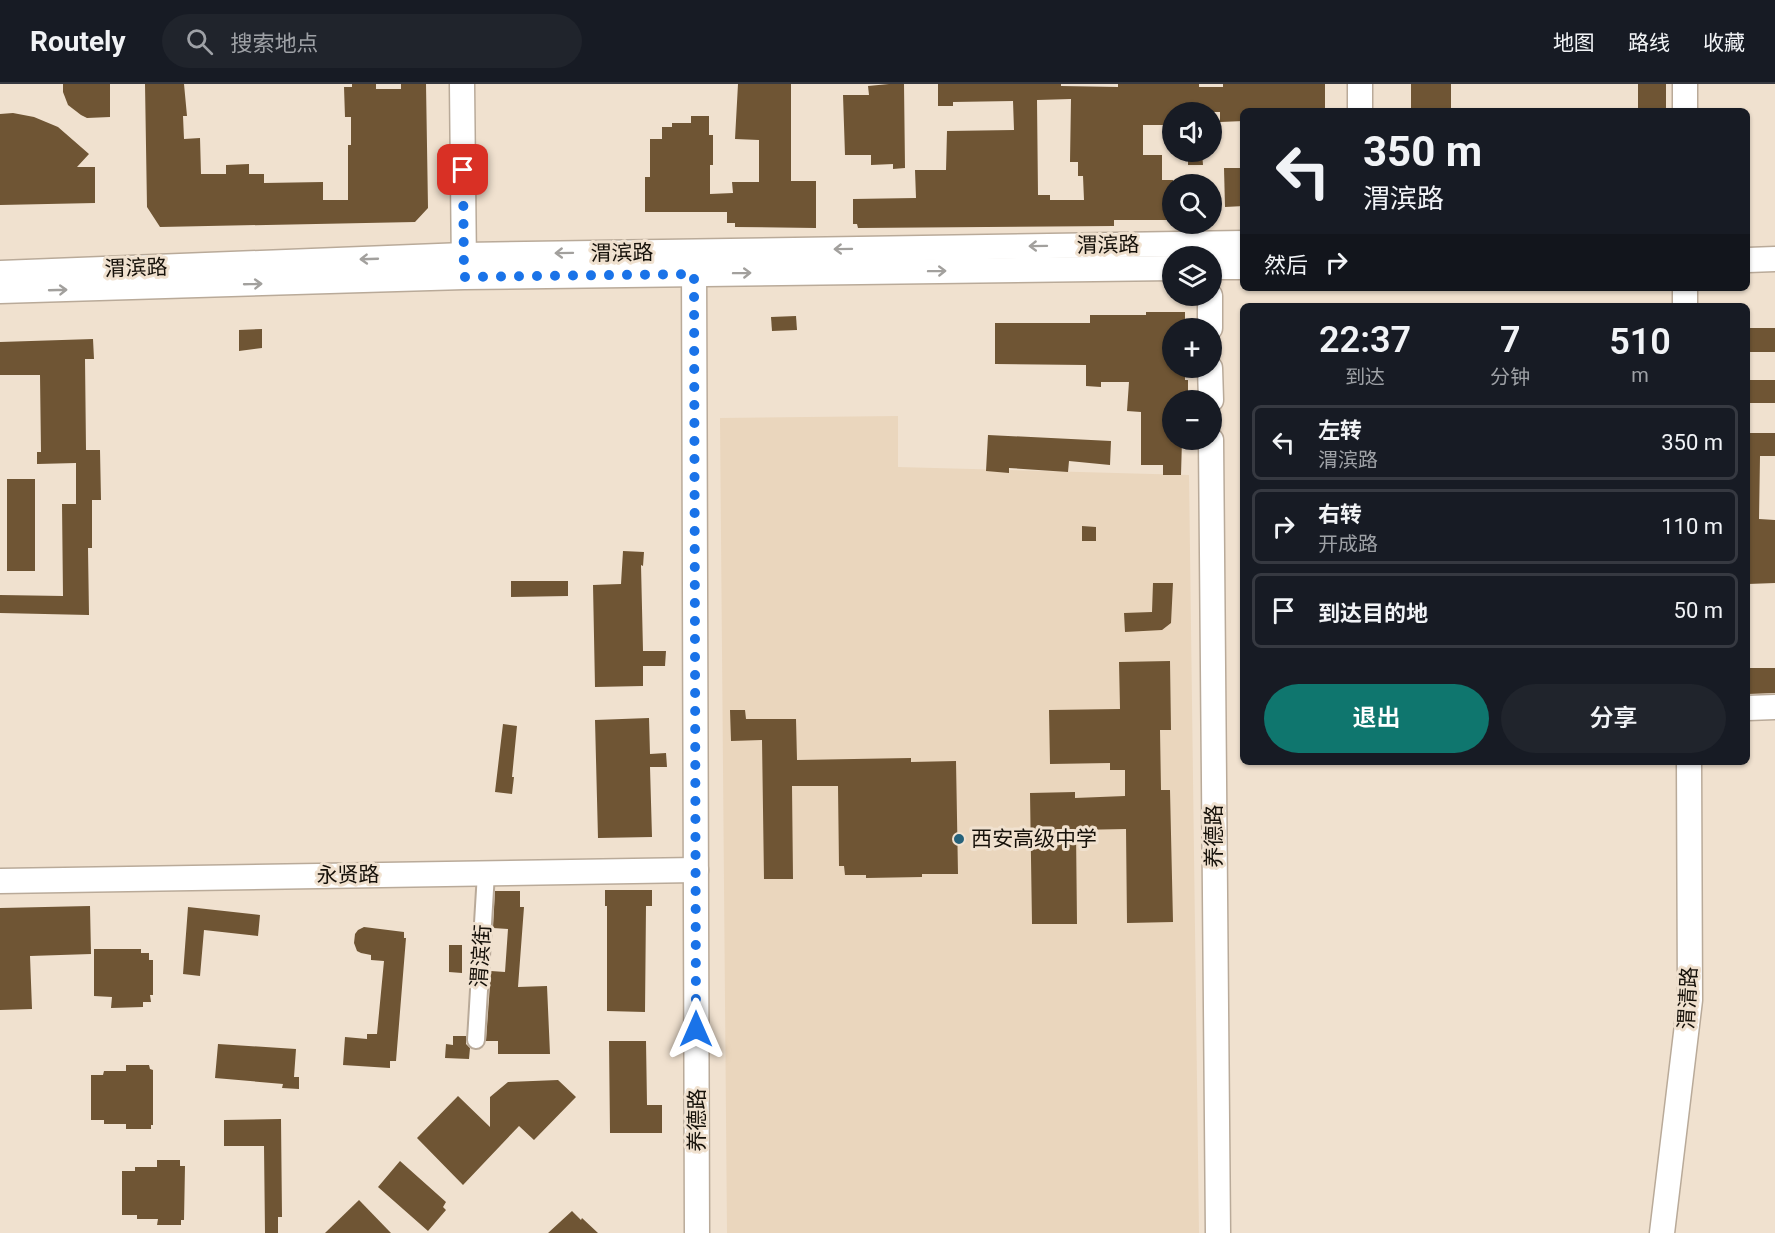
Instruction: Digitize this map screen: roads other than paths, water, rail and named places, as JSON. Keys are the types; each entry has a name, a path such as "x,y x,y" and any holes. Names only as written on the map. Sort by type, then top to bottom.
{"street":[{"path":"462,84 464,266"},
{"path":"1360,84 1360,108"},
{"path":"1685,84 1685,108"},
{"name":"渭滨路","path":"0,273 694,263 1240,243"},
{"path":"1750,260 1775,260"},
{"name":"渭滨路","path":"694,263 1162,268"},
{"name":"养德路","path":"694,263 697,1233"},
{"name":"渭滨路","path":"0,291 464,266"},
{"path":"1222,267 1240,267"},
{"name":"养德路","path":"1211,450 1218,1233"},
{"path":"1750,708 1775,708"},
{"name":"渭清路","path":"1662,1233 1690,1000 1689,765"},
{"name":"永贤路","path":"0,881 696,870"},
{"name":"渭滨街","path":"476,1040 486,873"}],"place":[{"name":"西安高级中学","path":"959,839"}]}
